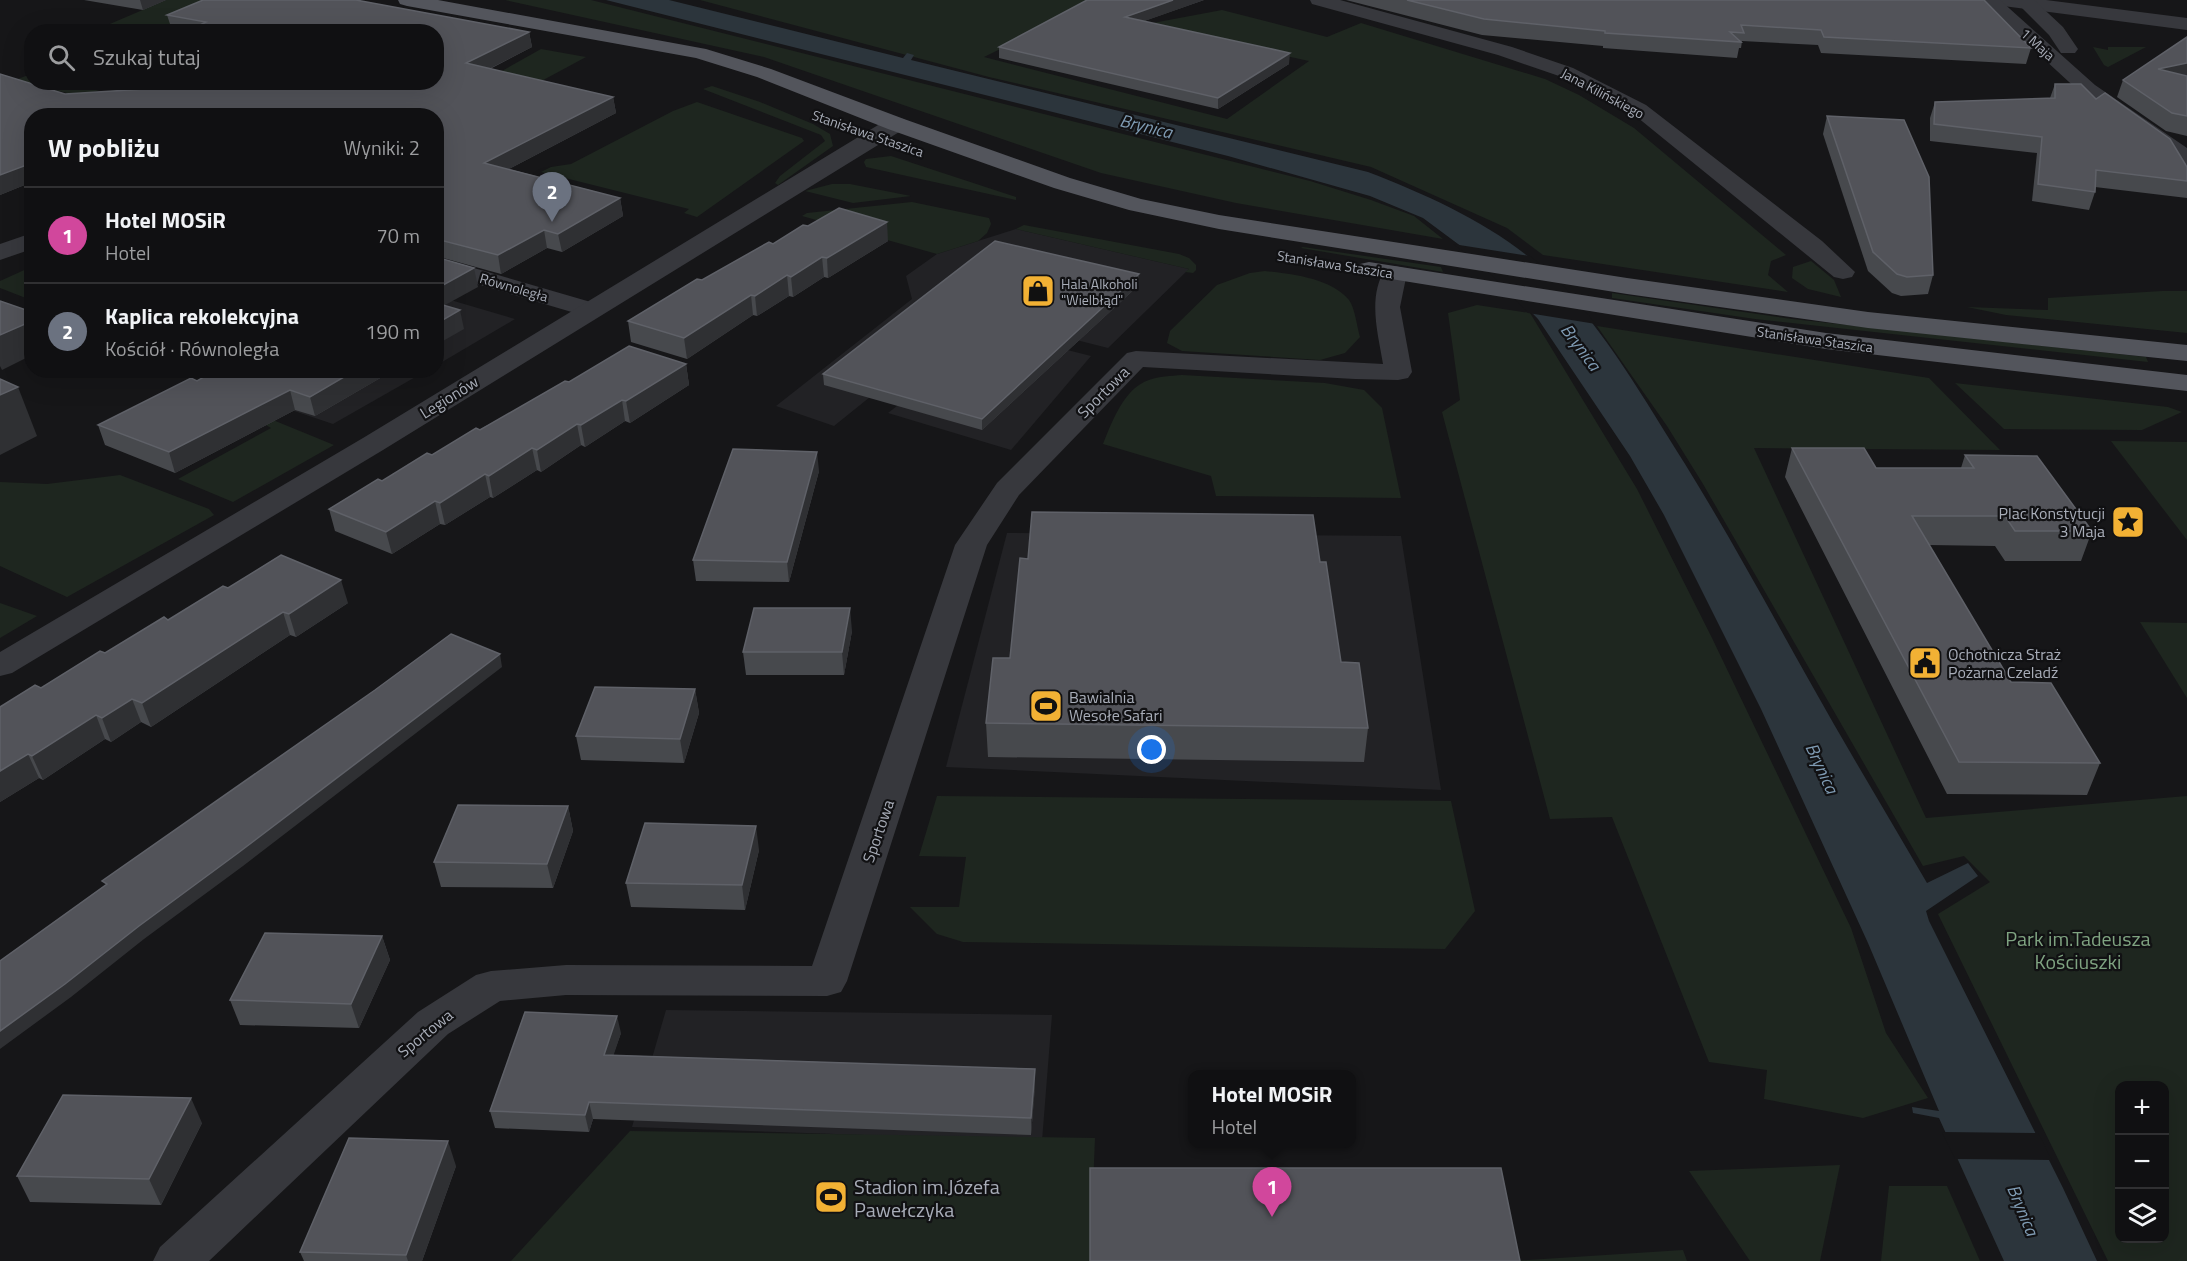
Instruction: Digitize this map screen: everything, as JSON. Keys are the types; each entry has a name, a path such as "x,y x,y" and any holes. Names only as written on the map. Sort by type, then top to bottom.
{"main road":[{"name":"Stanisława Staszica","path":"407,0 699,53 764,73 886,130 1085,209 1187,237 1248,250"},
{"name":"Stanisława Staszica","path":"511,18 685,70"},
{"name":"Stanisława Staszica","path":"843,124 886,130 1137,205 1230,224 1627,286 1868,320 2187,353"},
{"name":"Stanisława Staszica","path":"1351,266 1637,313 1826,341 2187,383"}],"street":[{"name":"Jana Kilińskiego","path":"1319,0 1505,51 1566,72 1639,109 1843,272"},
{"name":"1 Maja","path":"1989,0 2088,89 2187,157"},
{"path":"2003,0 2072,4 2187,24"},
{"name":"1 Maja","path":"2026,2 2062,38 2088,89"},
{"name":"Legionów","path":"0,666 250,519 886,130"},
{"path":"0,252 24,243"},
{"name":"Równoległa","path":"444,266 592,310"},
{"name":"Sportowa","path":"177,1261 433,1023 491,986 566,980 827,981 971,545 1008,489 1136,359 1398,372 1387,307 1395,273"}],"shaded area":[{"path":"1016,229 1189,269 1108,348 973,314 834,426 776,406 912,299 906,276 937,254"},
{"path":"444,298 515,319 444,361"},
{"path":"1012,336 1091,356 1011,450 888,413 966,352"},
{"path":"226,378 414,378 333,424 214,384"},
{"path":"1007,533 1401,536 1441,790 946,767"},
{"path":"666,1010 1052,1015 1042,1141 632,1127"}],"green space":[{"path":"166,0 243,0 186,24 110,24"},
{"path":"505,0 591,0 1310,181 1414,216 1443,239 1236,203 1101,173 764,57"},
{"path":"700,0 1100,0 984,57 1227,119 1309,61 1142,25 1222,10 1327,37 1361,23 1545,79 1579,95 1634,128 1786,255 1771,261 1768,275 1788,292 1543,255 1507,228 1371,167 989,77"},
{"path":"2093,47 2108,50 2108,47 2146,47 2108,67 2104,65"},
{"path":"541,49 586,57 471,119 444,117 444,108 436,108"},
{"path":"24,77 24,82 15,80"},
{"path":"712,86 760,102 813,124 830,134 833,146 778,185 775,183 780,176 825,141 821,135 703,89"},
{"path":"55,90 99,90 79,96"},
{"path":"131,90 176,90 169,93"},
{"path":"697,102 802,138 804,141 697,217 684,213 689,209 541,172 551,167 571,164 673,111"},
{"path":"891,156 1016,197 1016,200 866,167 864,162 866,159"},
{"path":"832,184 850,184 911,196 853,203 805,191"},
{"path":"912,202 989,218 991,224 987,233 978,241 937,254 802,216 807,213"},
{"path":"1024,225 1179,254 1189,258 1196,265 1196,270 1193,273 1185,272 1189,269 1016,229"},
{"path":"1301,248 1441,267 1443,272"},
{"path":"1811,261 1834,280 1841,297 1808,289 1792,278 1793,267"},
{"path":"24,270 24,297 0,288 0,281"},
{"path":"1265,271 1310,278 1341,293 1351,303 1360,337 1345,353 1320,360 1182,351 1167,343 1170,331 1217,285 1250,273"},
{"path":"2187,291 2187,333 2006,315 1967,307 2048,310 2048,298"},
{"path":"1612,293 1792,319 2146,357 2148,362 1755,319 1612,298"},
{"path":"1477,305 1530,313 1637,489 1712,638 1851,928 1886,1033 1928,1098 1863,1118 1764,1099 1767,1070 1709,1062 1612,817 1550,819 1442,412 1460,400 1448,313"},
{"name":"Park im.Tadeusza Kościuszki","path":"1597,326 1929,378 2000,450 1754,448 1926,818 2187,796 2187,1261 2108,1261 1938,914 1990,882 1964,856 1923,866 1703,484 1667,426"},
{"path":"1182,375 1325,383 1364,390 1382,408 1401,498 1216,496 1211,476 1103,444 1120,407 1133,390 1140,384 1153,379"},
{"path":"1955,383 2168,407 2182,412 2142,430 2004,429"},
{"path":"273,420 334,445 233,502 178,479 271,428 264,424"},
{"path":"2111,441 2187,442 2187,540"},
{"path":"120,475 209,509 214,515 67,597 0,566 0,482 47,484"},
{"path":"0,603 37,616 0,638"},
{"path":"2140,622 2187,623 2187,698"},
{"path":"937,796 1451,801 1475,911 1445,949 963,942 937,934 910,907 959,907 966,857 919,856"},
{"name":"Stadion im.Józefa Pawełczyka","path":"630,1131 1095,1138 1090,1261 511,1261"},
{"path":"1840,1165 1820,1261 1750,1261 1689,1171"},
{"path":"1889,1186 1947,1186 1980,1261 1881,1261"},
{"path":"1683,1250 1687,1261 1511,1261"}],"water":[{"name":"Brynica","path":"606,0 669,0 903,58 907,53 914,55 911,60 1368,172 1418,192 1466,216 1512,244 1533,260 1553,278 1590,321 1640,391 1717,518 1927,883 1968,863 1978,876 1926,911 1929,921 2063,1188 2097,1261 2004,1261 1939,1118 1913,1113 1912,1107 1939,1111 1868,943 1761,709 1664,515 1630,456 1538,319 1485,264 1423,218 1370,196 1228,156"}],"pier":[{"path":"1453,244 1530,256 1555,276 1596,324 1528,313 1483,266"},
{"path":"1942,1132 2038,1133 2052,1160 1955,1159"}],"building":[{"path":"203,0 356,0 529,32 466,63 613,97 484,163 620,198 558,234 544,230 498,255 444,241 444,108 24,108 24,166 0,175 0,74 24,81 24,90 52,90 65,94 129,90 444,90 444,24 202,24 206,22 167,15"},
{"path":"1087,0 1173,0 1125,17 1290,53 1218,98 999,47"},
{"path":"1407,0 1984,0 2031,48 1824,37 1821,30 1741,25 1744,33 1730,32 1741,42 1605,33 1605,31 1484,19"},
{"path":"2187,37 2187,63 2158,69 2187,76 2187,116 2172,113 2123,80"},
{"path":"2055,84 2081,84 2096,99 2105,93 2170,139 2187,167 2187,181 2096,170 2095,192 2038,184 2042,137 1934,124 1935,102 2055,98"},
{"path":"1827,116 1904,120 1929,177 1933,275 1907,277 1897,274 1873,252"},
{"path":"839,208 887,222 827,258 822,257 791,277 787,275 755,296 751,295 684,338 628,321 697,279 702,280 769,242 773,244 803,225 808,226"},
{"path":"995,241 1139,274 982,419 823,374"},
{"path":"444,259 474,268 444,285"},
{"path":"0,301 24,309 24,324 0,335"},
{"path":"444,305 460,310 444,319"},
{"path":"629,346 686,364 626,401 622,400 581,425 577,424 537,450 532,448 489,476 485,474 440,503 435,501 386,532 329,509 378,479 382,481 427,453 432,455 476,428 480,430 565,381 569,382"},
{"path":"191,378 197,381 202,378 342,378 310,397 290,390 169,452 98,425"},
{"path":"0,379 18,387 0,395"},
{"path":"1792,448 1864,448 1876,468 1974,468 1965,455 2037,456 2092,531 2015,531 2005,516 1912,516 2011,682 2051,683 2100,763 1959,762"},
{"path":"733,449 817,452 787,562 693,560"},
{"path":"1032,512 1313,515 1320,562 1326,562 1341,662 1359,663 1368,728 986,723 993,658 1010,658 1020,558 1028,559"},
{"path":"281,555 341,580 289,614 283,612 142,703 132,699 102,718 96,715 32,756 28,754 0,771 0,707 35,685 41,688 100,651 105,653 164,617 168,620 223,586 228,588"},
{"path":"754,608 850,608 842,652 743,652"},
{"path":"451,634 500,654 0,1031 0,961 107,884 102,881 375,690"},
{"path":"595,687 695,689 680,739 576,736"},
{"path":"458,805 568,806 547,864 434,862"},
{"path":"645,823 756,826 742,885 626,883"},
{"path":"265,933 382,936 351,1004 230,1000"},
{"path":"525,1012 617,1016 604,1055 1035,1069 1031,1118 589,1102 585,1115 490,1111"},
{"path":"63,1095 191,1098 149,1179 17,1176"},
{"path":"349,1138 448,1141 406,1255 300,1252"},
{"path":"1090,1168 1501,1168 1520,1261 1090,1261"}],"place":[{"name":"Kaplica rekolekcyjna","path":"552,222"},
{"name":"Hala Alkoholi \"Wielbłąd\"","path":"1038,291"},
{"name":"Plac Konstytucji 3 Maja","path":"2128,522"},
{"name":"Ochotnicza Straż Pożarna Czeladź","path":"1925,663"},
{"name":"Bawialnia Wesołe Safari","path":"1046,706"},
{"name":"Stadion im.Józefa Pawełczyka","path":"831,1197"},
{"name":"Hotel MOSiR","path":"1272,1217"}]}
